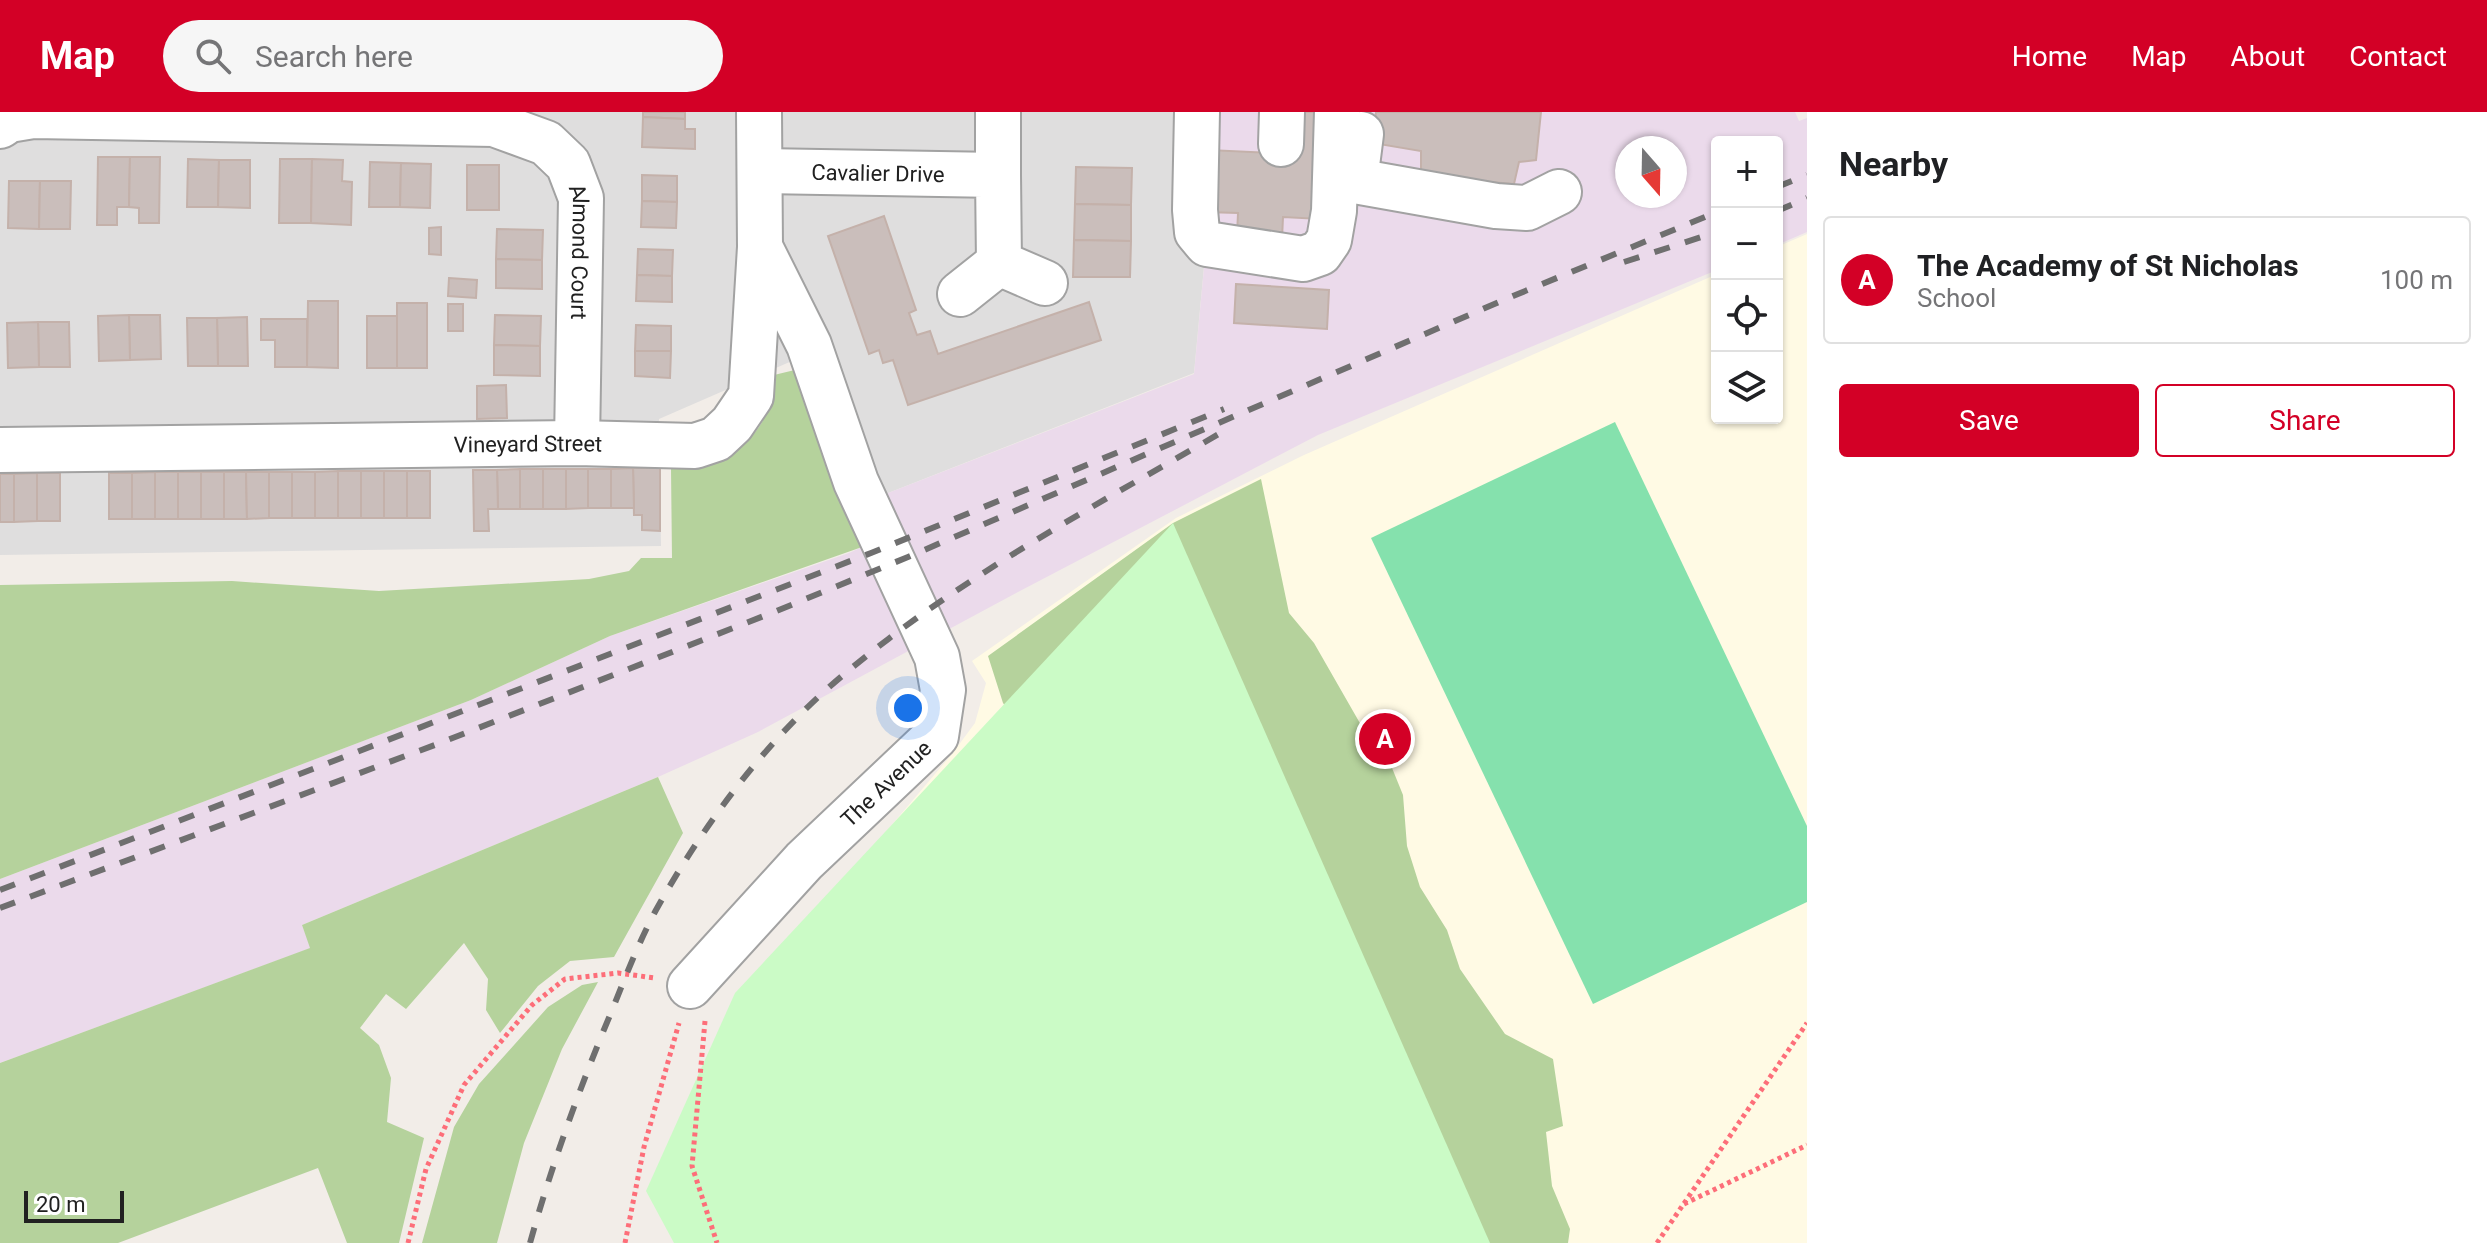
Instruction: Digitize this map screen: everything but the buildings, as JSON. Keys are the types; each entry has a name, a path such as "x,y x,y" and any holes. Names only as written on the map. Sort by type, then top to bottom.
{"street":[{"name":"Vineyard Street","path":"0,450 577,443 695,446 716,439 732,424 751,396 760,247 759,112"},
{"path":"998,112 999,263"},
{"path":"1197,112 1197,232 1207,244 1303,259 1320,253 1329,240 1334,211 1337,112"},
{"path":"1364,112 1355,181 1496,206 1527,208 1559,192"},
{"name":"Almond Court","path":"0,126 9,120 33,116 494,124 546,143 568,164 581,198 577,443"},
{"name":"Cavalier Drive","path":"760,171 998,175"},
{"name":"The Avenue","path":"700,974 804,861 936,736 943,690 937,657 856,482 809,345 760,247"},
{"path":"999,263 1045,283"},
{"path":"960,294 999,263"}],"path":[{"path":"408,1243 426,1169 464,1085 532,1005 565,979 598,974 700,974"},
{"path":"625,1243 644,1147 700,974"},
{"path":"700,974 692,1166 717,1243"},
{"path":"1657,1243 1807,1023"},
{"path":"1683,1205 1807,1145"}],"shaded area":[{"path":"0,112 1187,112 1205,256 1194,373 883,495 831,344 659,419 661,546 0,555"},
{"path":"1187,112 1795,112 1799,121 1807,118 1807,232 1783,242 1783,136 1711,136 1711,272 1318,435 758,732 658,777 302,925 311,948 0,1063 0,879 471,700 610,636 849,553 862,547 889,519 883,495 1194,374 1205,257"},
{"path":"1807,234 1807,1243 763,1243 761,979 975,723 986,683 972,661 1176,518 1304,455 1711,277 1711,424 1783,424 1783,244"}],"green space":[{"path":"799,369 862,547 610,636 471,700 0,879 0,585 232,581 379,591 589,579 629,571 641,558 672,558 671,468 720,458 743,444 764,418 772,398 774,375"},
{"path":"1615,422 1807,826 1807,902 1593,1004 1371,538"},
{"path":"1261,479 1289,613 1314,643 1361,725 1390,763 1403,795 1407,846 1420,887 1447,930 1460,969 1505,1034 1553,1059 1563,1126 1546,1132 1552,1186 1570,1229 1568,1243 1403,1243 1003,703 988,656 1173,523"},
{"path":"1173,523 1490,1243 674,1243 646,1191 735,993"},
{"path":"658,777 683,833 614,957 570,961 538,986 500,1033 486,1010 488,979 464,943 406,1009 386,994 360,1028 379,1045 391,1078 387,1122 424,1138 399,1243 347,1243 318,1168 118,1243 0,1243 0,1063 310,948 302,925"},
{"path":"598,982 562,1049 524,1143 497,1243 422,1243 454,1127 479,1084 548,1007 582,985"}],"railway":[{"path":"1783,185 1807,175"},
{"path":"1783,208 1807,198"},
{"path":"0,908 440,743 774,612 1711,214"},
{"path":"1624,262 1711,234"},
{"path":"0,890 871,553 1224,409"},
{"path":"530,1243 583,1084 648,925 717,813 765,752 848,671 937,604 1078,515 1224,431"}],"place":[{"name":"The Academy of St Nicholas","path":"1385,739"}]}
